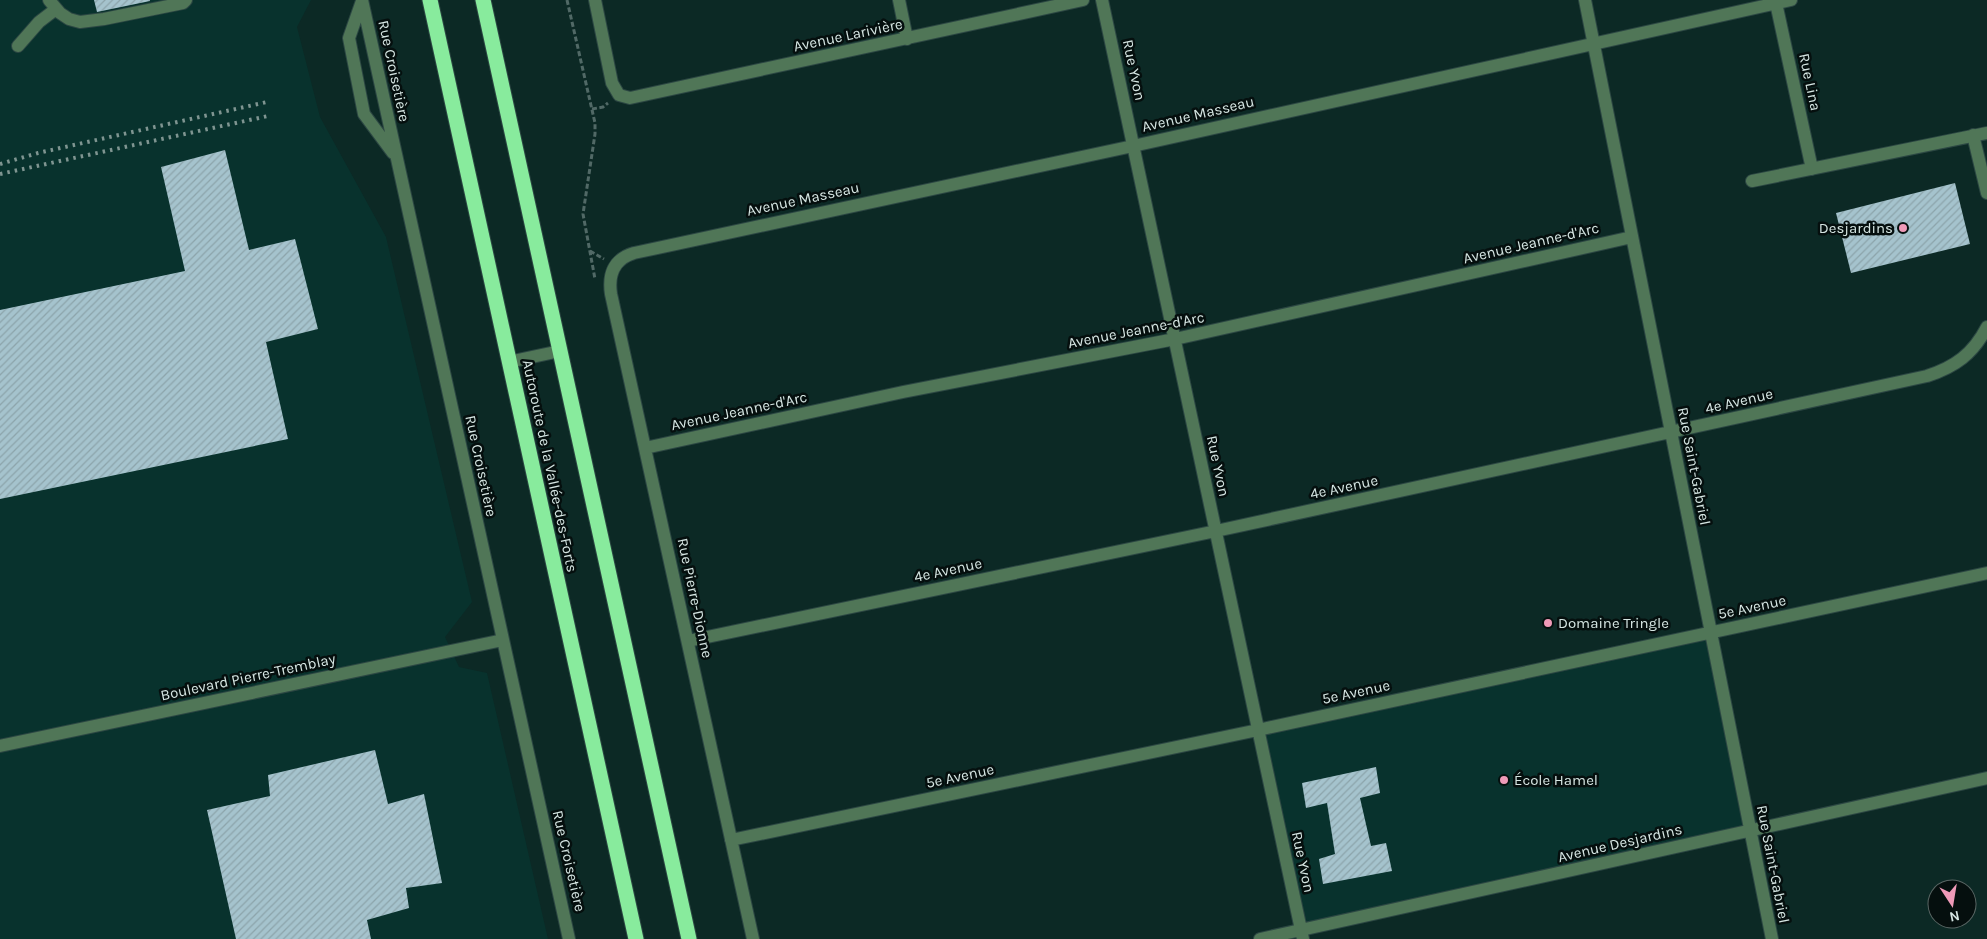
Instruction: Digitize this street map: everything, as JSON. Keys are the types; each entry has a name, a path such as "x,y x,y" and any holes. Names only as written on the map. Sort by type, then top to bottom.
{"highway":[{"name":"Autoroute de la Vallée-des-Forts","path":"430,0 636,939"},
{"path":"483,0 689,939"}],"street":[{"path":"18,46 53,5 69,19 90,21 183,3 186,0"},
{"name":"Avenue Larivière","path":"595,0 609,74 619,95 630,98 1083,0"},
{"path":"898,0 907,39"},
{"name":"Rue Yvon","path":"1102,0 1302,935"},
{"name":"Rue Saint-Gabriel","path":"1585,0 1772,939"},
{"name":"Avenue Masseau","path":"616,264 624,257 634,253 1133,146 1791,0"},
{"path":"362,1 349,38 364,114 396,157"},
{"name":"Rue Croisetière","path":"362,1 569,939"},
{"name":"Rue Lina","path":"1776,3 1812,168"},
{"path":"1752,181 1987,133"},
{"path":"1973,136 1987,193"},
{"name":"Avenue Jeanne-d'Arc","path":"646,448 903,392 1175,340 1632,237"},
{"name":"Rue Pierre-Dionne","path":"616,264 611,274 609,285 753,939"},
{"name":"4e Avenue","path":"688,641 1216,532 1671,433 1946,370 1963,358 1979,342 1987,327"},
{"path":"509,362 560,351"},
{"name":"5e Avenue","path":"731,840 1258,730 1987,573"},
{"name":"Boulevard Pierre-Tremblay","path":"0,746 503,640"},
{"name":"Avenue Desjardins","path":"1260,939 1302,935 1750,830 1987,778"}],"path":[{"path":"567,0 592,109 595,134 583,214 590,251 602,258"},
{"path":"592,109 603,106"}],"shaded area":[{"path":"0,0 311,0 297,27 320,117 386,237 472,602 445,637 459,667 487,673 548,939 0,939"},
{"name":"École Hamel","path":"1711,632 1750,831 1301,930 1258,730"}],"building":[{"path":"94,0 150,0 150,1 97,12"},
{"path":"225,150 249,250 295,239 318,329 266,342 288,439 0,499 0,310 185,271 161,167"},
{"name":"Desjardins","path":"1955,183 1970,244 1851,273 1836,213"},
{"path":"375,750 388,804 424,794 442,883 406,888 409,908 367,920 371,939 236,939 207,810 270,796 268,775"},
{"path":"1376,767 1380,793 1360,798 1371,846 1386,843 1392,871 1323,884 1319,859 1335,854 1327,803 1306,808 1302,783"}],"railway":[{"path":"0,164 38,153 267,102"},
{"path":"0,174 268,116"}],"place":[{"name":"Desjardins","path":"1903,228"},
{"name":"Domaine Tringle","path":"1548,623"},
{"name":"École Hamel","path":"1504,780"}]}
